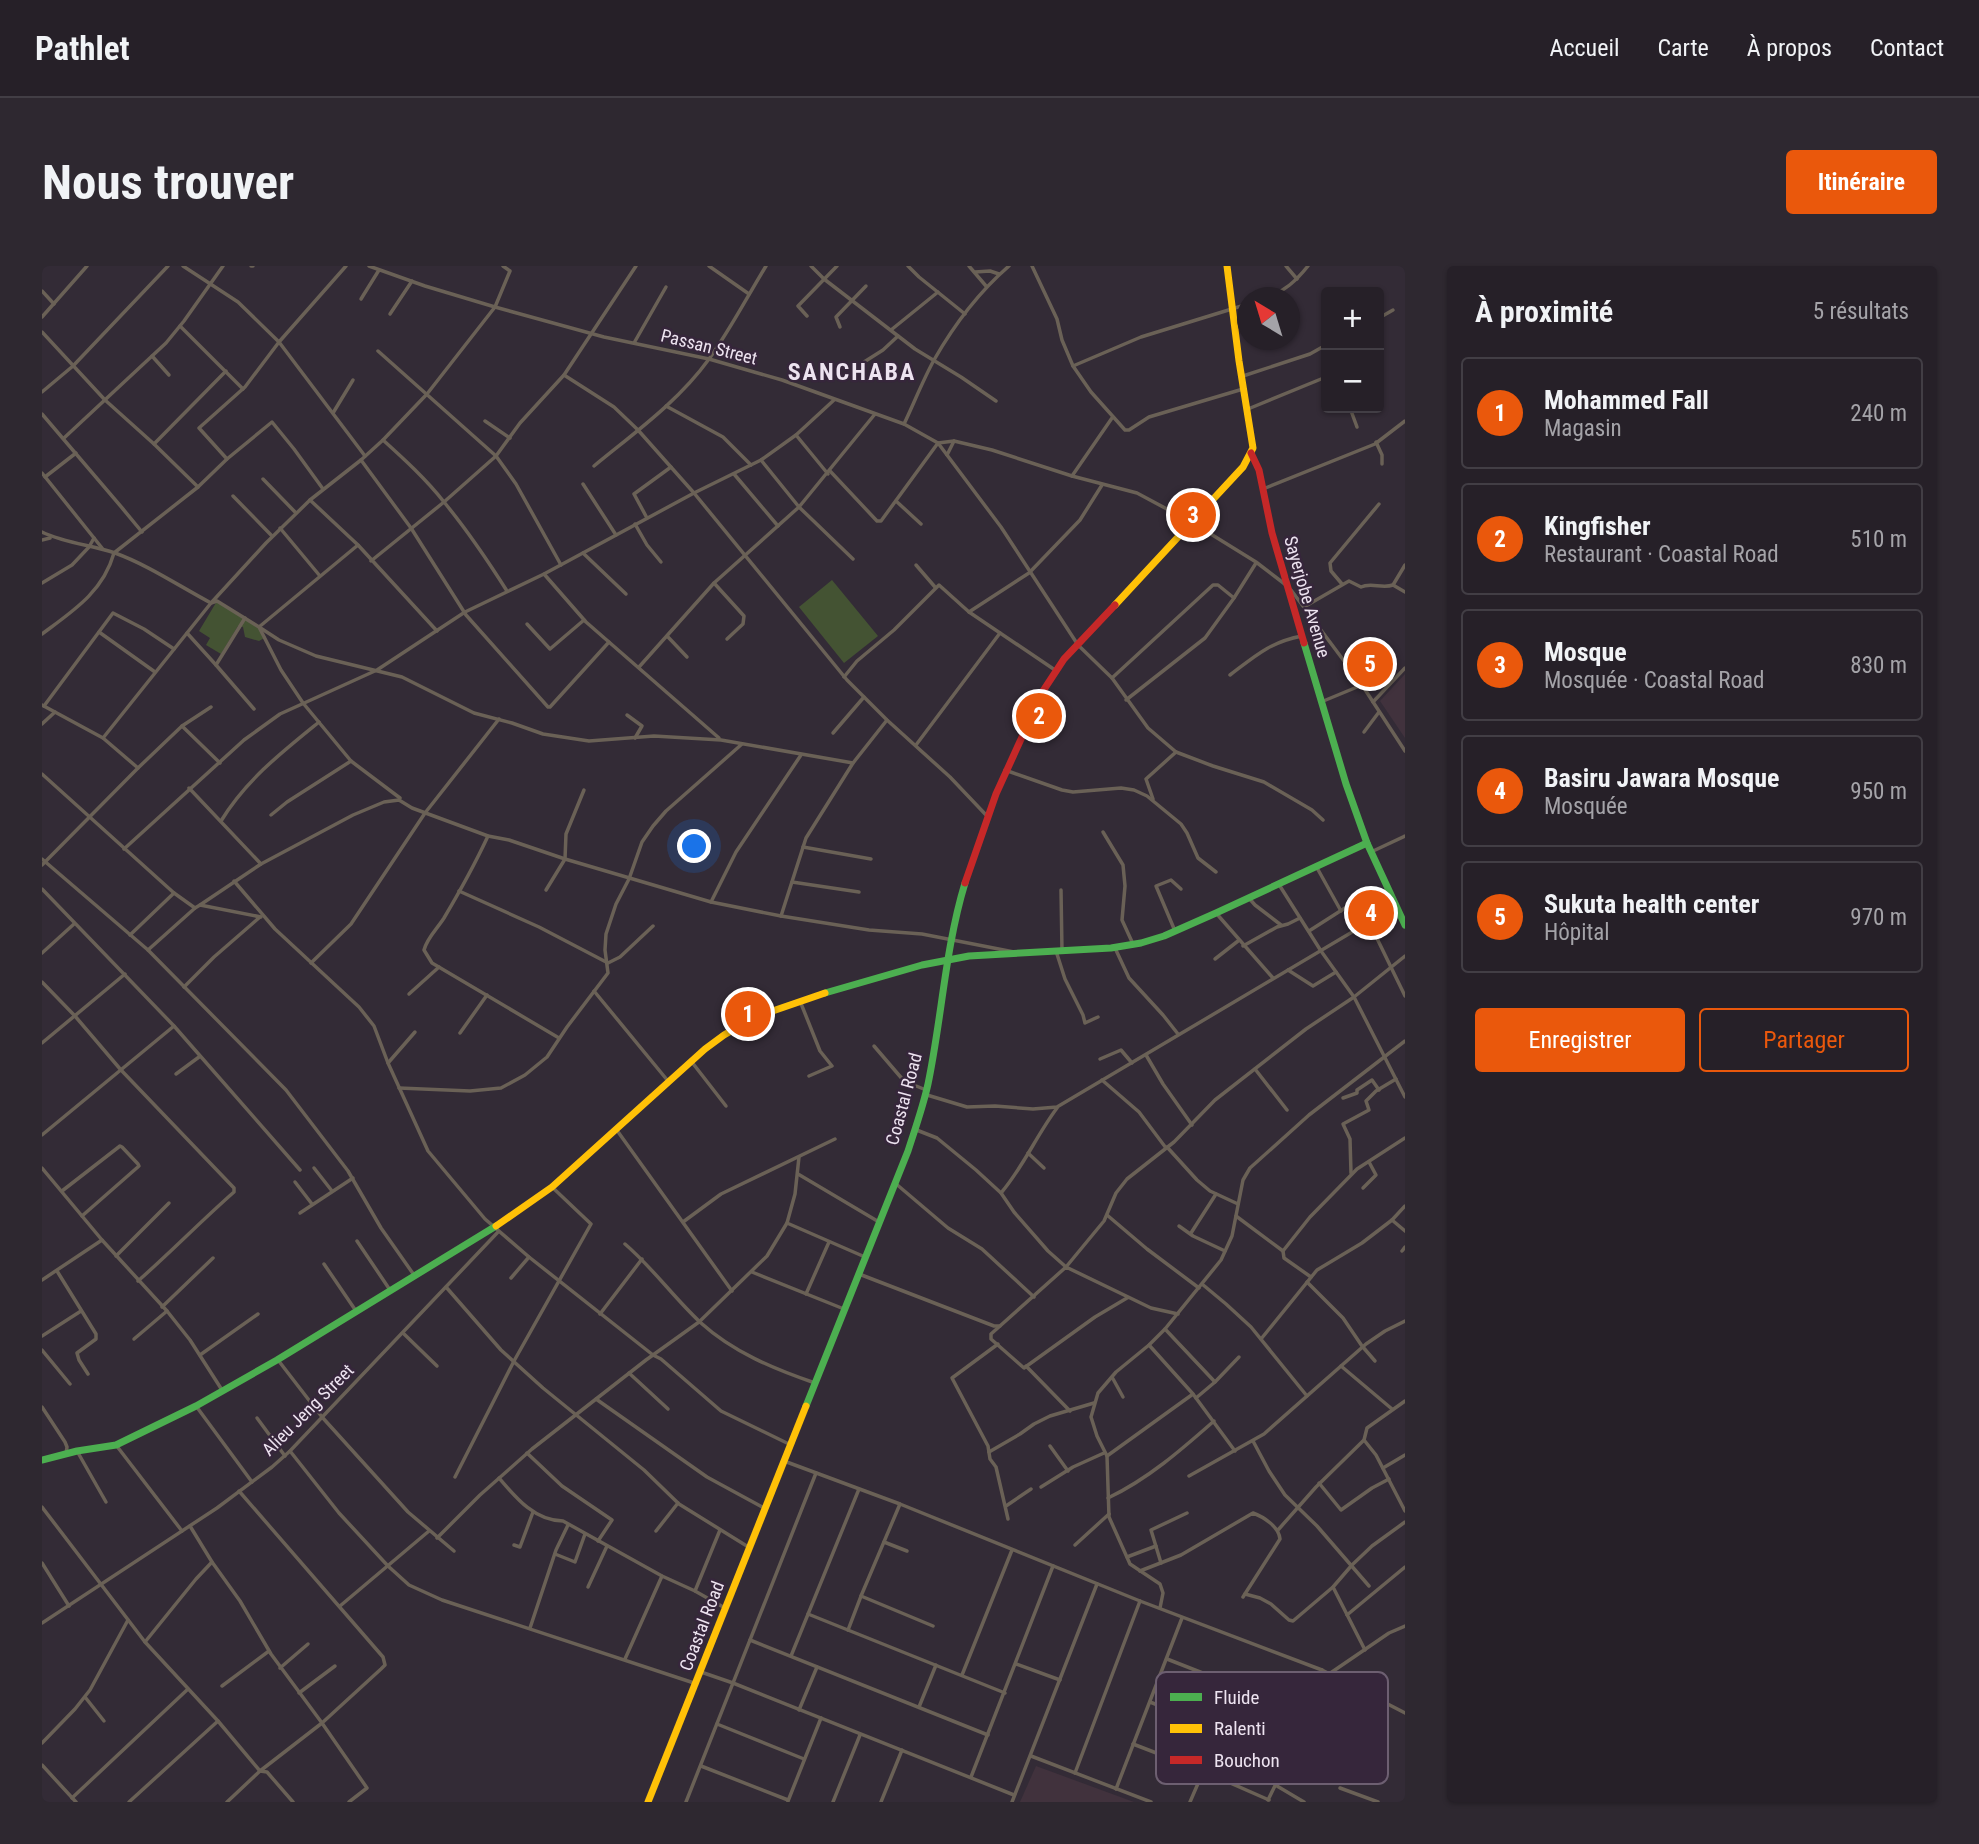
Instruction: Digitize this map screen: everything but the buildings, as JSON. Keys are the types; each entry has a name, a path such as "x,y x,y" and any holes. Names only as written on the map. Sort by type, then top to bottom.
{"street":[{"path":"42,317 87,266"},
{"path":"42,392 73,366 168,266"},
{"path":"183,266 237,302 279,342 333,413 465,612 488,642 549,707 609,642"},
{"path":"64,438 152,356 180,326 223,266"},
{"path":"227,458 199,428 243,389 279,342 346,266"},
{"name":"Passan Street","path":"369,266 495,307 592,334 709,359 782,380 904,424 938,443"},
{"path":"103,738 211,603 272,536 310,500 363,458 427,394 495,307 512,268 503,266"},
{"path":"371,561 496,456 520,423 564,375 636,266"},
{"path":"709,266 749,294"},
{"path":"594,466 666,407 688,384 709,359 766,266"},
{"path":"811,266 915,349 996,401"},
{"path":"807,316 798,306 837,266"},
{"path":"908,266 965,314"},
{"path":"969,266 986,286"},
{"path":"904,424 934,360 986,286 1009,266"},
{"path":"1032,266 1057,319 1073,366 1091,393 1125,430 1149,417 1244,388"},
{"name":"Sayerjobe Avenue","path":"1227,266 1248,409 1253,448 1251,453 1259,470 1287,586 1346,784 1371,852 1405,925"},
{"path":"1286,266 1297,279"},
{"path":"1288,287 1308,266"},
{"path":"361,299 379,270"},
{"path":"975,272 990,271 999,274"},
{"path":"390,314 412,281"},
{"path":"840,327 836,317 866,286"},
{"path":"634,343 666,287"},
{"path":"42,291 54,304"},
{"path":"891,330 938,292"},
{"path":"1073,366 1141,337 1237,307"},
{"path":"1384,315 1393,310"},
{"path":"180,326 243,389"},
{"path":"42,332 105,400 198,487"},
{"path":"864,362 898,336"},
{"path":"1242,377 1321,348"},
{"path":"378,351 496,456 523,496 561,565"},
{"path":"152,356 169,375"},
{"path":"154,444 226,371"},
{"path":"564,375 614,407 638,430 745,554 844,677 950,777 987,816"},
{"path":"1248,409 1321,379"},
{"path":"333,413 353,380"},
{"path":"124,849 244,740 280,714 377,670 465,612 544,574 761,460 796,435 834,400"},
{"path":"666,407 723,436 751,465"},
{"path":"1352,413 1357,427"},
{"path":"42,414 142,532"},
{"path":"639,667 714,583 799,507 875,414"},
{"path":"1072,476 1112,418"},
{"path":"485,421 510,438"},
{"path":"1262,489 1376,442 1405,421"},
{"path":"42,634 72,612 99,586 110,569 114,553 198,487 227,458 272,422 323,489"},
{"path":"796,435 829,473 881,522 938,443 954,441 1137,492 1256,562 1287,586 1362,685 1405,751"},
{"path":"383,439 444,502 486,557 507,591"},
{"path":"947,454 954,441"},
{"path":"1376,442 1382,454 1382,464"},
{"path":"938,443 1001,527 1078,645 1112,678 1148,727 1176,752 1264,782 1312,810 1323,820"},
{"path":"76,453 44,475 103,550"},
{"name":"Coastal Road","path":"648,1802 915,1129 930,1078 950,940 966,874 1005,770 1039,695 1055,670 1193,523 1243,467 1251,453"},
{"path":"761,460 799,507 853,559"},
{"path":"647,518 633,496 671,467"},
{"path":"734,474 778,526"},
{"path":"263,479 296,513"},
{"path":"583,484 616,535"},
{"path":"969,612 1029,573 1080,520 1103,484"},
{"path":"233,496 272,536"},
{"path":"310,500 358,545 437,631"},
{"path":"896,501 921,524"},
{"path":"1342,583 1331,571 1329,564 1379,504"},
{"path":"635,524 661,562"},
{"path":"280,528 320,576"},
{"path":"42,532 136,562 211,603 217,601 279,640 316,656 402,677 474,713 543,734 589,741 654,736 721,740 853,763"},
{"path":"42,540 52,537"},
{"path":"42,583 72,565 94,538"},
{"path":"259,626 358,545"},
{"path":"583,553 626,594"},
{"path":"1126,700 1205,638 1256,562"},
{"path":"916,565 935,587"},
{"path":"1304,607 1349,581 1361,587 1365,584 1386,587 1393,585 1405,565"},
{"path":"544,574 584,620 721,740"},
{"path":"714,583 744,616 743,624 727,639"},
{"path":"844,677 940,585 969,612 1055,670"},
{"path":"1112,678 1213,585 1218,585 1234,598"},
{"path":"1393,585 1405,592"},
{"path":"138,768 103,738 43,706 113,613 174,649"},
{"path":"216,665 245,618"},
{"path":"527,624 550,649 584,620"},
{"path":"259,626 281,670 303,703 351,761 412,808 488,836 712,902 869,930 922,934 1022,954"},
{"path":"99,632 155,672"},
{"path":"187,633 254,709"},
{"path":"916,745 1000,633"},
{"path":"1230,674 1273,644 1283,639 1302,636"},
{"path":"668,637 687,657"},
{"path":"1373,702 1405,668"},
{"path":"1321,702 1362,685"},
{"path":"833,733 864,697"},
{"path":"211,707 182,726 43,862 148,950 286,1090 353,1178 381,1228 414,1275"},
{"path":"42,724 55,712"},
{"path":"1364,732 1379,712"},
{"path":"627,715 642,726 635,738"},
{"path":"311,963 351,923 425,813 499,719"},
{"path":"781,916 806,838 853,763 887,720"},
{"path":"221,821 257,774 319,722"},
{"path":"182,726 220,763"},
{"path":"400,1088 470,1091 501,1087 525,1075 548,1057 608,972 606,934 642,842 666,811 742,744"},
{"path":"1154,802 1146,779 1176,752"},
{"path":"712,902 736,852 802,754"},
{"path":"271,815 286,802 351,761"},
{"path":"1005,770 1062,790 1073,792 1121,788 1147,796 1181,824 1198,858 1216,872"},
{"path":"42,774 174,893 195,908"},
{"path":"189,788 261,864"},
{"path":"546,890 565,859 566,834 584,790"},
{"path":"148,950 195,908 261,864 371,806 391,799 404,802"},
{"path":"1103,832 1123,865 1125,886 1122,920 1133,944"},
{"path":"488,836 474,867 424,950 432,963 559,1038"},
{"path":"1371,852 1405,836"},
{"path":"42,1460 116,1445 196,1406 277,1360 414,1275 496,1230 552,1187 691,1060 724,1035 755,1017 840,988 947,959 1115,948 1133,944 1175,931 1367,842"},
{"path":"803,848 871,859"},
{"path":"1316,866 1341,911"},
{"path":"1175,931 1156,886 1171,880 1181,889"},
{"path":"234,881 275,929 359,1007 373,1026 428,1151 496,1230 600,1314 661,1359 721,1411 791,1445"},
{"path":"792,881 859,892"},
{"path":"1278,883 1354,997 1405,1097"},
{"path":"42,889 174,1026 300,1170"},
{"path":"1060,890 1058,963 1085,1023 1098,1017"},
{"path":"1309,931 1359,900 1388,890"},
{"path":"460,891 539,927 608,963"},
{"path":"130,935 174,893"},
{"path":"1248,897 1282,926"},
{"path":"1353,904 1367,923 1370,922 1405,996"},
{"path":"1396,909 1405,904"},
{"path":"200,905 229,909 242,914 262,915"},
{"path":"1216,913 1273,978"},
{"path":"184,987 262,915"},
{"path":"1243,946 1300,918"},
{"path":"1001,1193 1016,1175 1040,1131 1057,1107 1367,923"},
{"path":"42,953 74,924"},
{"path":"608,963 620,957 653,926"},
{"path":"1215,959 1238,941"},
{"path":"1115,948 1129,978 1178,1034"},
{"path":"1127,1298 1095,1317 1024,1368 991,1339 991,1334 1066,1267 1086,1244 1127,1179 1167,1148 1215,1100 1405,956"},
{"path":"409,994 439,967"},
{"path":"1288,970 1313,986 1336,972"},
{"path":"42,1042 125,974"},
{"path":"42,982 121,1070 234,1188 234,1192 138,1280"},
{"path":"594,991 668,1081"},
{"path":"460,1033 487,995"},
{"path":"800,1001 820,1051 832,1066 809,1076"},
{"path":"42,1135 174,1026"},
{"path":"388,1063 415,1032"},
{"path":"1160,1608 1163,1593 1160,1584 1130,1564 1109,1514 1106,1455 1091,1417 1098,1393 1166,1329 1221,1260 1232,1236 1243,1181 1256,1162 1309,1115 1405,1041"},
{"path":"874,1046 904,1081 925,1092 967,1107 1057,1107"},
{"path":"1100,1059 1121,1050 1132,1063"},
{"path":"1146,1055 1192,1125"},
{"path":"176,1074 200,1057"},
{"path":"691,1060 726,1106"},
{"path":"1255,1069 1287,1110"},
{"path":"1351,1175 1350,1139 1343,1124 1369,1110 1366,1101 1396,1079"},
{"path":"1102,1080 1139,1112 1197,1180 1216,1194 1238,1204"},
{"path":"1343,1098 1357,1093 1357,1090 1372,1080 1379,1090"},
{"path":"616,1129 733,1291"},
{"path":"915,1129 937,1138 1001,1193 1048,1251 1066,1267 1127,1298 1151,1308 1178,1314"},
{"path":"1283,1251 1310,1217 1357,1169 1405,1138"},
{"path":"683,1222 721,1194 835,1139"},
{"path":"62,1191 120,1146 138,1164 139,1166 82,1216"},
{"path":"1028,1153 1044,1168"},
{"path":"437,1538 527,1453 699,1322 752,1272 767,1256 787,1223 799,1157"},
{"path":"1363,1188 1376,1175 1369,1162"},
{"path":"42,1168 102,1240 167,1311 222,1390"},
{"path":"314,1168 332,1191"},
{"path":"798,1174 879,1222"},
{"path":"300,1213 353,1178"},
{"path":"295,1182 312,1204"},
{"path":"895,1183 948,1228 982,1249 1034,1297"},
{"path":"455,1477 514,1362 591,1224 552,1187"},
{"path":"1191,1233 1216,1194"},
{"path":"116,1256 169,1203"},
{"path":"1261,1339 1317,1270 1362,1243 1392,1220 1405,1206"},
{"path":"1107,1214 1147,1249 1226,1304 1261,1339 1307,1396"},
{"path":"1236,1216 1283,1251 1284,1258 1311,1277"},
{"path":"1392,1220 1405,1231"},
{"path":"787,1223 865,1257"},
{"path":"1179,1226 1192,1236 1225,1251"},
{"name":"Alieu Jeng Street","path":"42,1623 182,1531 285,1456 446,1287 496,1230"},
{"path":"42,1280 102,1240"},
{"path":"357,1241 390,1290"},
{"path":"805,1295 829,1242"},
{"path":"625,1244 699,1322 734,1349 815,1383"},
{"path":"162,1307 214,1258"},
{"path":"510,1278 529,1258"},
{"path":"600,1314 642,1259"},
{"path":"324,1264 356,1311"},
{"path":"57,1271 96,1334 96,1339 77,1353 88,1374"},
{"path":"752,1272 845,1310"},
{"path":"859,1274 1000,1326"},
{"path":"1307,1282 1343,1318 1375,1361"},
{"path":"446,1287 501,1350 644,1470 678,1503 750,1548"},
{"path":"42,1336 81,1311"},
{"path":"134,1339 167,1311"},
{"path":"200,1355 258,1314"},
{"path":"1189,1476 1264,1434 1362,1346 1405,1321"},
{"path":"1166,1329 1215,1382"},
{"path":"403,1333 437,1366"},
{"path":"998,1343 951,1378 988,1446 990,1459 996,1467 1008,1519"},
{"path":"1149,1345 1195,1396 1236,1451"},
{"path":"42,1350 70,1384"},
{"path":"1041,1487 1068,1471 1106,1455 1215,1382 1239,1357"},
{"path":"277,1360 323,1417 408,1513 454,1551"},
{"path":"1026,1366 1070,1411"},
{"path":"1341,1366 1392,1409"},
{"path":"629,1373 668,1409"},
{"path":"1112,1377 1124,1397"},
{"path":"596,1399 707,1477 765,1508"},
{"path":"1278,1530 1319,1483 1364,1440 1367,1428 1405,1401"},
{"path":"989,1451 1051,1416 1094,1403"},
{"path":"196,1406 252,1482"},
{"path":"42,1407 65,1442 66,1454"},
{"path":"257,1418 285,1456"},
{"path":"1108,1497 1130,1488 1214,1421"},
{"path":"1364,1440 1383,1468 1405,1511"},
{"path":"1253,1441 1279,1486 1369,1586"},
{"path":"116,1445 182,1531"},
{"path":"1050,1446 1068,1471"},
{"path":"77,1451 106,1502"},
{"path":"290,1451 339,1513 409,1585 442,1600 696,1684"},
{"path":"527,1453 562,1486 612,1520 598,1541"},
{"path":"1383,1468 1405,1455"},
{"path":"784,1461 1326,1672"},
{"path":"686,1802 816,1472"},
{"path":"499,1478 533,1512 554,1521 563,1521 725,1608"},
{"path":"1319,1483 1341,1510 1389,1479"},
{"path":"791,1656 859,1489"},
{"path":"1006,1506 1031,1489"},
{"path":"227,1802 260,1771 322,1723 385,1665 383,1657 239,1491"},
{"path":"656,1531 678,1503"},
{"path":"848,1630 900,1504"},
{"path":"42,1507 44,1515 145,1642 260,1771 267,1772 293,1802"},
{"path":"514,1545 520,1547 533,1512"},
{"path":"1161,1563 1151,1530 1187,1513"},
{"path":"1140,1571 1193,1548 1253,1513 1278,1530 1280,1539 1244,1595 1271,1604 1289,1620 1293,1620 1333,1587 1373,1545 1405,1522"},
{"path":"1075,1545 1109,1514"},
{"path":"530,1628 568,1524"},
{"path":"190,1525 280,1668 367,1788 349,1802"},
{"path":"695,1591 720,1530"},
{"path":"340,1606 429,1531"},
{"path":"555,1554 575,1562 585,1534"},
{"path":"884,1542 907,1551"},
{"path":"588,1587 607,1546"},
{"path":"1127,1557 1156,1546"},
{"path":"962,1675 1012,1550"},
{"path":"145,1642 212,1562"},
{"path":"42,1563 69,1606"},
{"path":"971,1777 1053,1566"},
{"path":"1347,1615 1405,1567"},
{"path":"625,1659 662,1576"},
{"path":"1012,1802 1097,1584"},
{"path":"1333,1587 1364,1650"},
{"path":"861,1596 933,1626"},
{"path":"1074,1773 1140,1601"},
{"path":"808,1614 1005,1693"},
{"path":"1162,1672 1183,1617"},
{"path":"42,1743 90,1690 128,1620"},
{"path":"1332,1672 1389,1633 1405,1626"},
{"path":"751,1640 988,1735"},
{"path":"280,1668 308,1644"},
{"path":"222,1686 269,1651"},
{"path":"1167,1659 1200,1672"},
{"path":"1016,1664 1060,1680"},
{"path":"919,1707 936,1665"},
{"path":"299,1693 335,1666"},
{"path":"799,1710 817,1667"},
{"path":"701,1672 1014,1795"},
{"path":"1116,1789 1156,1687"},
{"path":"72,1798 188,1689"},
{"path":"85,1697 104,1721"},
{"path":"1150,1702 1156,1704"},
{"path":"1388,1704 1405,1713"},
{"path":"701,1766 788,1801 821,1718"},
{"path":"129,1802 218,1721"},
{"path":"717,1724 804,1759"},
{"path":"833,1802 860,1735"},
{"path":"1133,1744 1156,1753"},
{"path":"881,1802 902,1750"},
{"path":"1031,1756 1150,1802"},
{"path":"42,1765 76,1802"},
{"path":"1190,1802 1198,1784"},
{"path":"1231,1784 1268,1801 1277,1786 1304,1802"},
{"path":"1340,1788 1378,1802"}],"shaded area":[{"path":"1405,674 1405,738 1380,701"},
{"path":"1036,1766 1134,1802 1020,1802"}],"green space":[{"path":"832,580 878,636 844,663 799,607"},
{"path":"217,601 259,627 266,637 259,641 245,637 243,627 238,626 221,654 206,645 210,638 199,631"}],"traffic: fast":[{"path":"1304,643 1346,784 1367,843 1405,925"},
{"path":"825,993 922,965 969,956 1111,948 1141,943 1216,913 1367,843"},
{"path":"806,1406 908,1151 921,1110 933,1059 948,958 965,883"},
{"path":"42,1460 116,1445 196,1406 277,1360 496,1226"}],"traffic: slow":[{"path":"1115,605 1243,467 1253,448 1227,266"},
{"path":"496,1226 552,1187 724,1035 755,1017 825,993"},
{"path":"648,1802 806,1406"}],"traffic: jam":[{"path":"1251,453 1259,470 1272,533 1304,643"},
{"path":"965,883 996,794 1043,691 1064,659 1115,605"}],"place":[{"name":"Mosque","path":"1193,515"},
{"name":"Sukuta health center","path":"1370,664"},
{"name":"Kingfisher","path":"1039,716"},
{"name":"Basiru Jawara Mosque","path":"1371,913"},
{"name":"Mohammed Fall","path":"748,1014"}],"district":[{"name":"SANCHABA","path":"852,372"}]}
